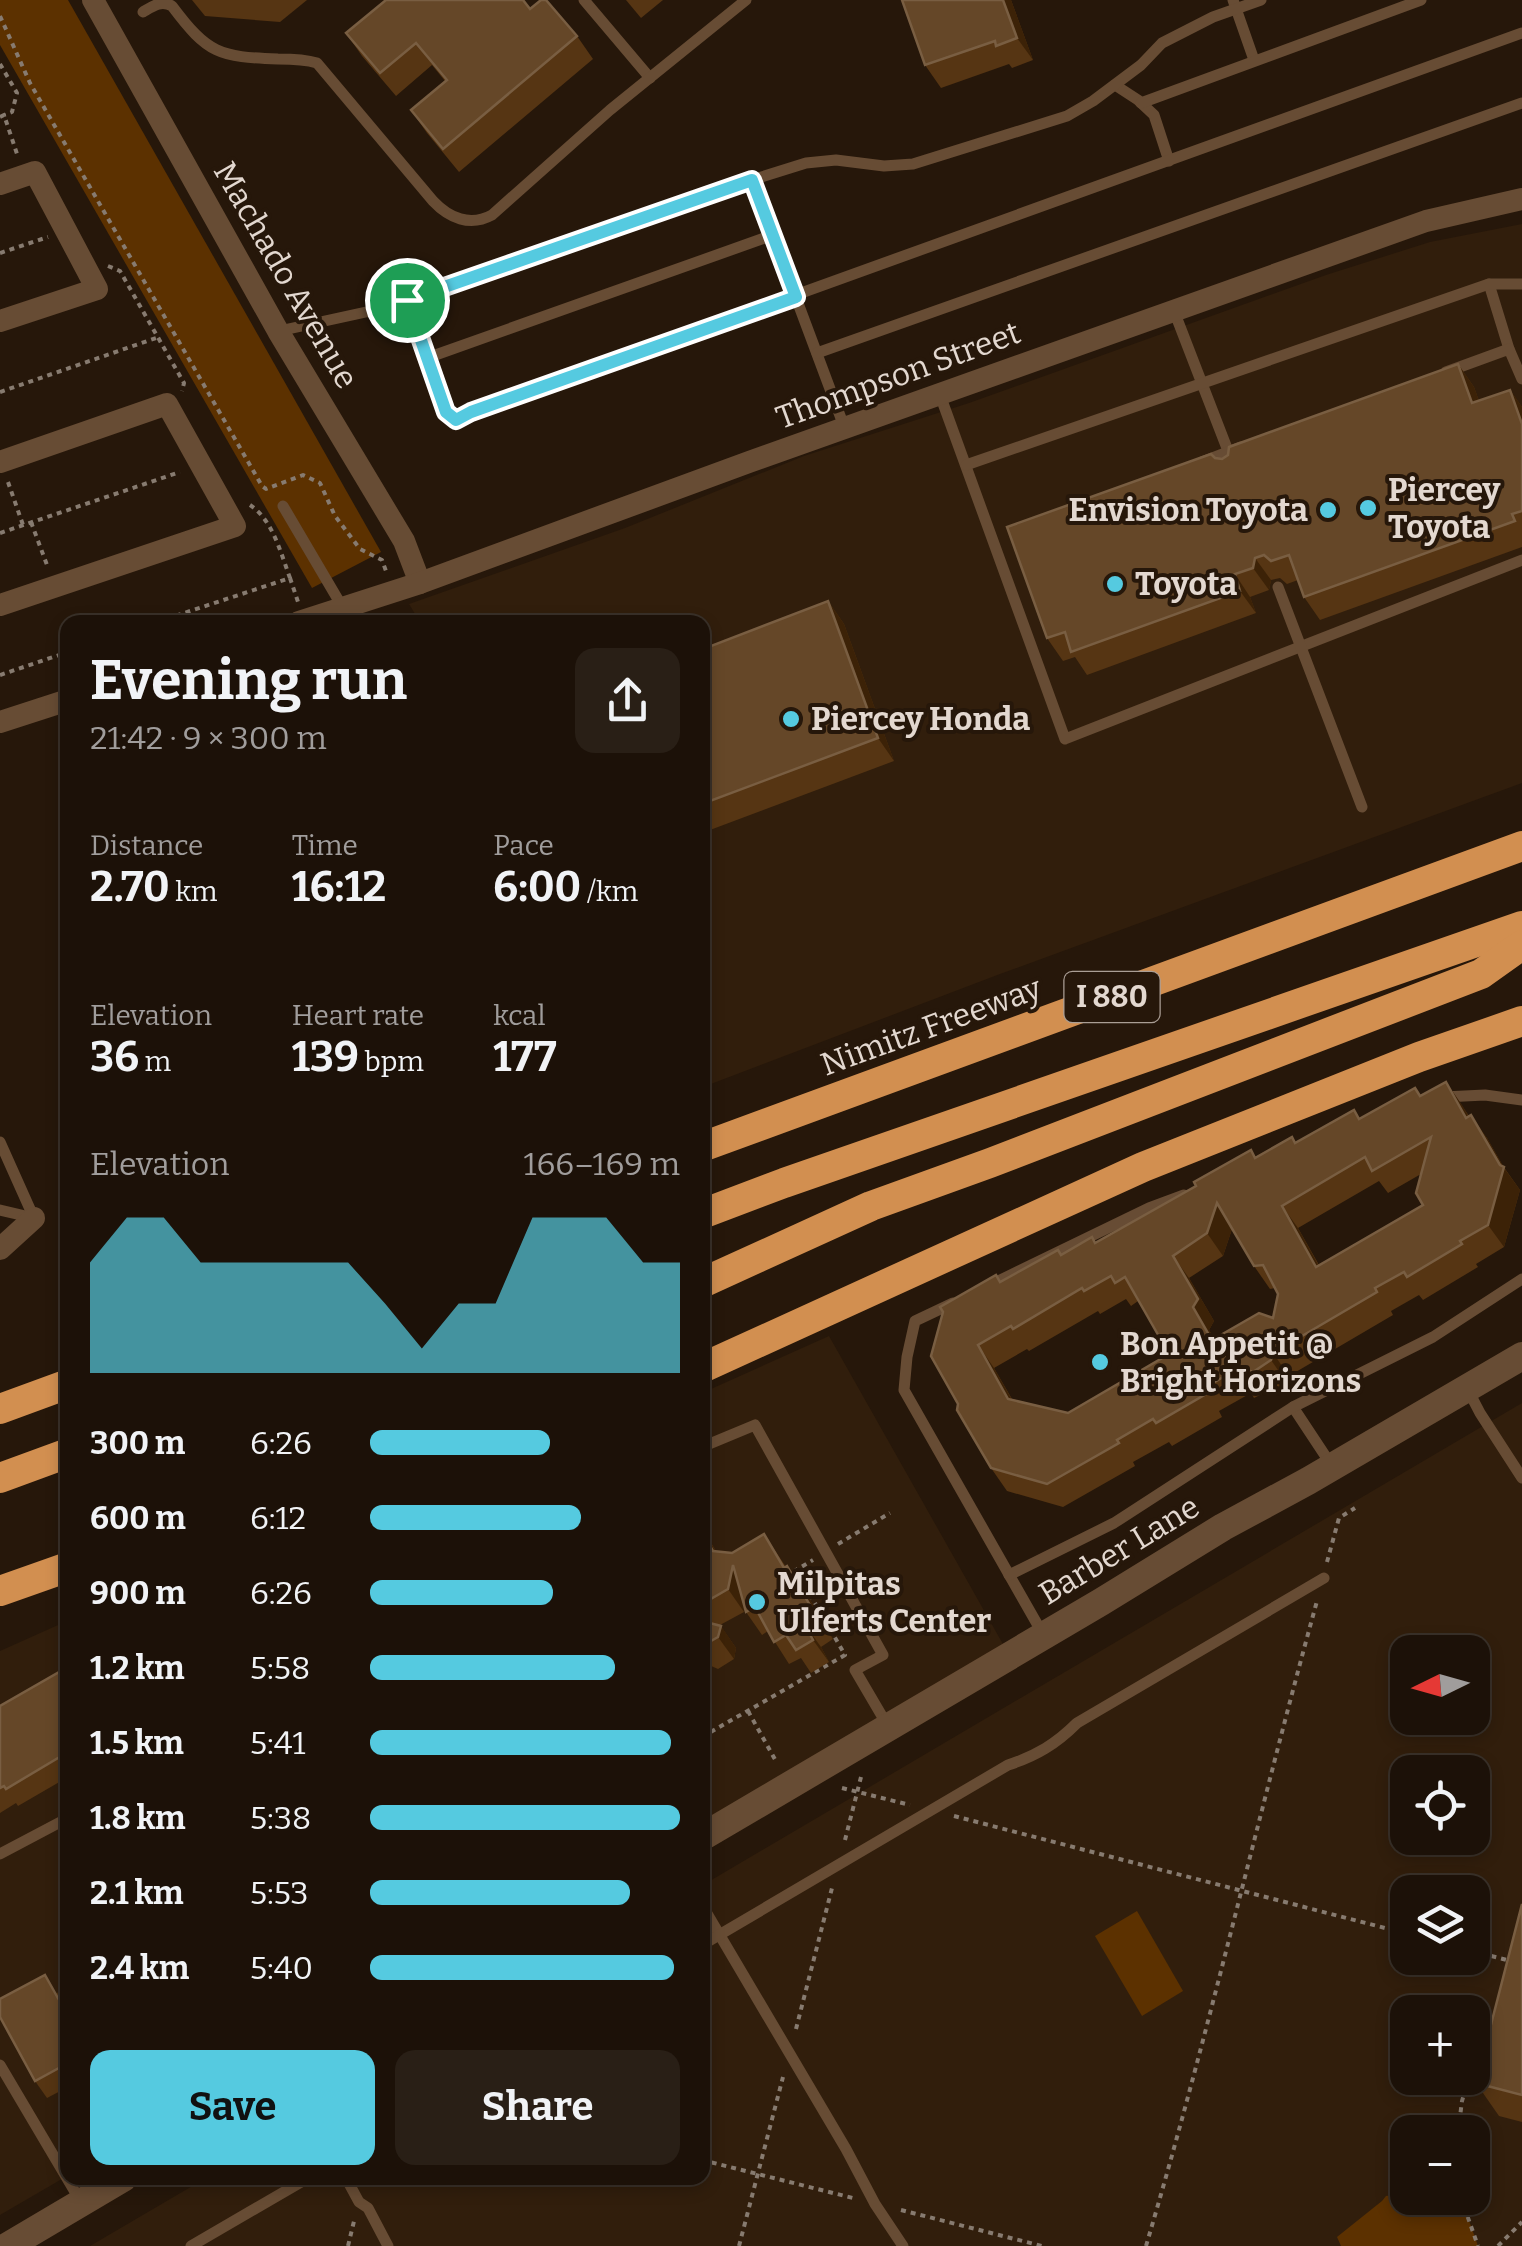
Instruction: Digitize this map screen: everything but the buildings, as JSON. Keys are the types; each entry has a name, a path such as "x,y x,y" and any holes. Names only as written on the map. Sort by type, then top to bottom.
{"highway":[{"name":"Nimitz Freeway","path":"710,1144 1522,846"},
{"name":"I 880","path":"710,1211 1522,926"},
{"path":"710,1280 871,1206 1481,974 1522,946"},
{"path":"710,1364 1142,1167 1419,1056 1522,1021"},
{"path":"0,1409 60,1387"},
{"path":"0,1478 60,1456"},
{"path":"0,1572 60,1565"},
{"path":"0,1591 60,1567"}],"street":[{"name":"Machado Avenue","path":"93,0 278,331 404,541 420,582"},
{"path":"0,184 35,172 97,289 0,321"},
{"name":"Thompson Street","path":"322,615 1426,221 1522,198"},
{"path":"0,461 167,404 236,526 0,605"},
{"path":"0,722 60,703"},
{"path":"0,1249 34,1218"},
{"name":"Barber Lane","path":"710,1832 1223,1527 1522,1356"},
{"path":"8,2246 111,2185"}],"lane":[{"path":"584,0 650,78"},
{"path":"143,12 156,3 166,3 204,44 237,58 316,62 432,201 454,218 482,221 746,0"},
{"path":"278,331 389,307 806,163 836,160 884,166 913,164 1067,116 1115,85 1162,43 1234,4 1261,0"},
{"path":"1141,103 1421,0"},
{"path":"1234,4 1254,60"},
{"path":"407,300 446,412 456,420 1522,33"},
{"path":"1115,85 1154,116 1168,162"},
{"path":"817,354 1522,102"},
{"path":"752,180 845,429"},
{"path":"427,358 772,235"},
{"path":"966,465 1488,284 1522,284"},
{"path":"1488,284 1522,379"},
{"path":"1174,312 1236,473"},
{"path":"1434,376 1509,349"},
{"path":"940,396 1064,739 1522,560"},
{"path":"1192,466 1248,445"},
{"path":"283,506 344,608"},
{"path":"993,542 1011,535"},
{"path":"1278,588 1362,807"},
{"path":"1432,1100 1485,1094 1522,1101"},
{"path":"0,1142 34,1218"},
{"path":"978,1291 1199,1188"},
{"path":"0,1210 34,1218"},
{"path":"1009,1575 1114,1522 1293,1407 1433,1337 1522,1279"},
{"path":"962,1298 915,1321 904,1390 1044,1636"},
{"path":"1467,1388 1522,1478"},
{"path":"1293,1407 1332,1466"},
{"path":"710,1444 755,1425 883,1654 854,1670 890,1728"},
{"path":"710,1941 1008,1765 1056,1744 1078,1724 1324,1578"},
{"path":"0,1854 60,1822"},
{"path":"710,1918 903,2246"},
{"path":"0,2065 60,2166"},
{"path":"71,2185 81,2202"},
{"path":"192,2246 296,2185"},
{"path":"350,2185 359,2202 368,2208 388,2246"}],"path":[{"path":"0,16 30,83 262,486 266,489 304,475 320,483 336,516 360,549 382,560 396,591"},
{"path":"0,64 17,93 12,112 2,116 24,176"},
{"path":"0,253 66,231"},
{"path":"87,270 110,266 120,270 184,383 176,420"},
{"path":"0,392 158,337"},
{"path":"0,461 22,525"},
{"path":"0,533 200,465"},
{"path":"178,615 290,578 278,544 259,511 250,505 222,503"},
{"path":"31,522 54,586"},
{"path":"0,675 60,655"},
{"path":"1146,2246 1243,1892 1338,1518 1355,1508"},
{"path":"710,1732 845,1655 796,1570 890,1514"},
{"path":"748,1711 777,1763"},
{"path":"739,2246 861,1777"},
{"path":"842,1788 1390,1929"},
{"path":"1490,1956 1522,1964"},
{"path":"1490,2033 1497,2019"},
{"path":"1467,2215 1478,2246"},
{"path":"1498,2246 1522,2222"}],"shaded area":[{"path":"0,0 68,0 381,552 312,588 0,45"},
{"name":"Envision Toyota","path":"1522,224 1522,783 710,1084 710,615 416,615 409,604 625,528 804,456 969,403 1326,275 1430,242"},
{"path":"829,1336 1008,1653 710,1825 710,1389"},
{"path":"1522,1403 1522,2246 90,2246 194,2185 710,2185 710,1881"},
{"path":"60,1624 60,2180 0,2215 0,1651"},
{"path":"1137,1911 1183,1991 1142,2016 1095,1936"},
{"path":"1390,2195 1390,2215 1467,2215 1478,2246 1341,2246 1337,2237"}],"place":[{"name":"Piercey Toyota","path":"1368,508"},
{"name":"Envision Toyota","path":"1328,510"},
{"name":"Toyota","path":"1115,584"},
{"name":"Piercey Honda","path":"791,719"},
{"name":"Bon Appetit @ Bright Horizons","path":"1100,1362"},
{"name":"Milpitas Ulferts Center","path":"757,1602"}],"route":[{"path":"752,180 796,297 456,420 446,412 407,300 752,180"}]}
